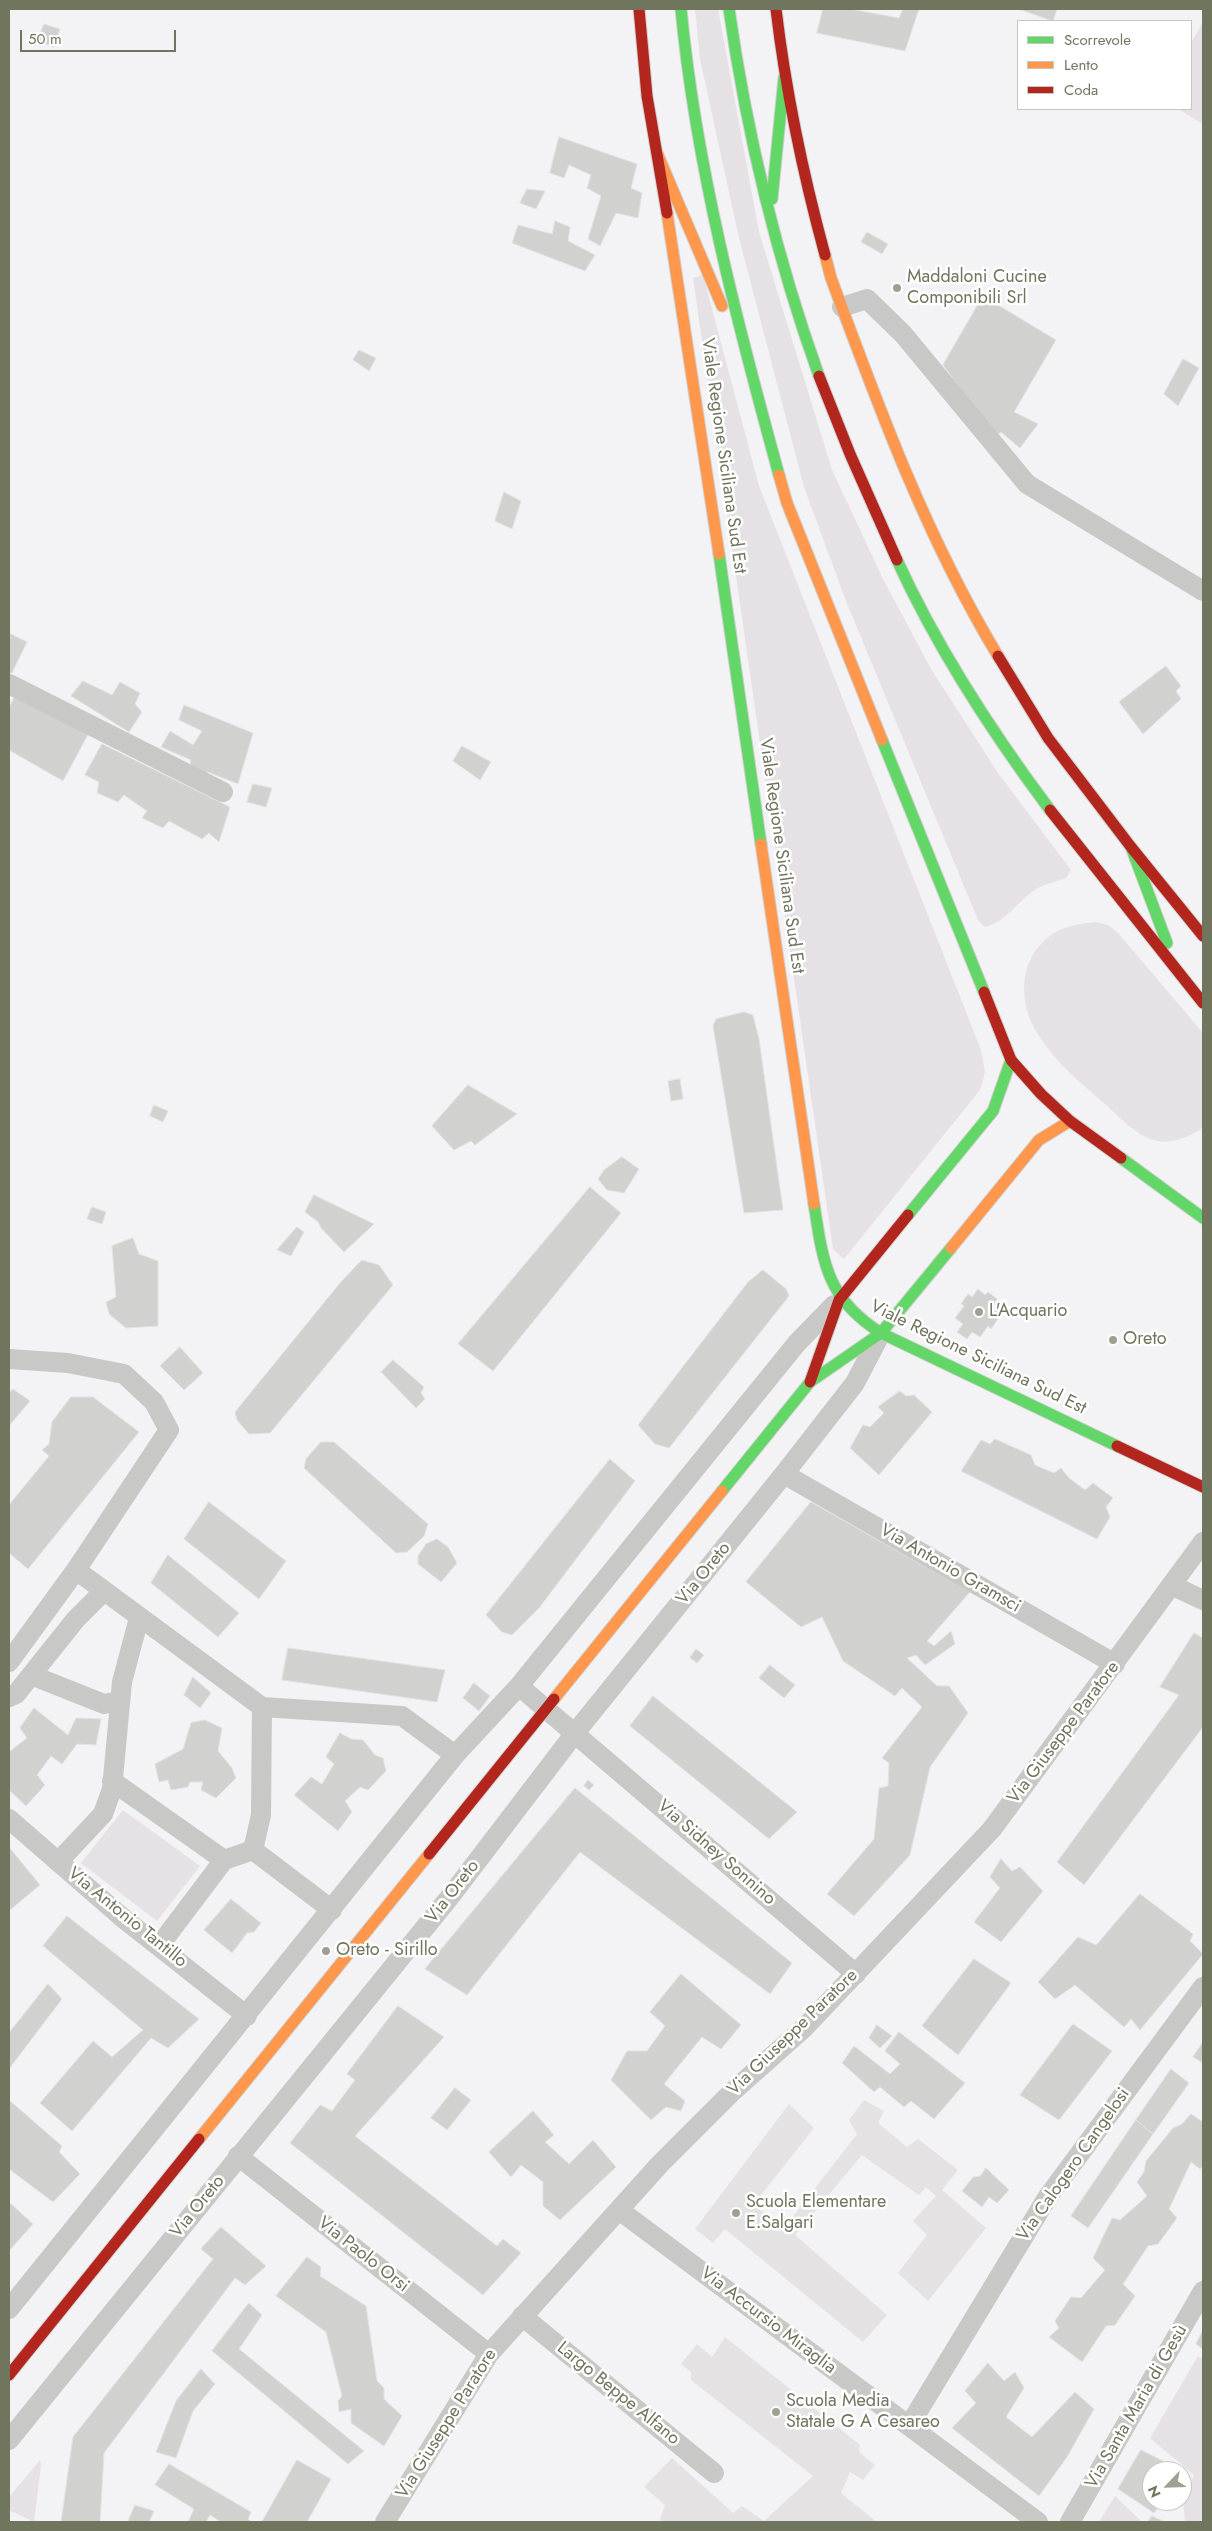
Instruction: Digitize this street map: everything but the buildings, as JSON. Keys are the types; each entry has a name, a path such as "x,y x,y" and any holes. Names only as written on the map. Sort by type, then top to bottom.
{"street":[{"name":"Viale Regione Siciliana Sud Est","path":"639,9 647,96 686,328 820,1245 839,1300 858,1320 881,1333 1203,1488"},
{"name":"Viale Regione Siciliana Sud Est","path":"681,9 686,62 710,199 751,372 787,503 1012,1060 1041,1094 1070,1121 1203,1218"},
{"path":"729,9 734,55 749,134 770,223 805,338 852,462 900,569 947,659 1013,762 1203,1004"},
{"path":"776,9 784,78 808,191 842,307 891,439 938,546 987,637 1048,738 1131,847 1203,936"},
{"path":"770,223 784,78"},
{"path":"657,153 751,372"},
{"path":"842,307 867,299 903,334 1027,484 1203,591"},
{"path":"9,684 223,792"},
{"path":"1131,847 1159,926 1186,983"},
{"path":"9,2309 247,2016 455,1755 519,1686 797,1343 839,1300 993,1111 1012,1060"},
{"path":"9,2375 810,1382 881,1333 1039,1140 1070,1121"},
{"path":"810,1382 839,1300"},
{"name":"Via Oreto","path":"9,2440 449,1898 575,1733 784,1474 855,1383 881,1333"},
{"path":"9,1359 68,1363 124,1374 154,1402 169,1430 76,1570 9,1662"},
{"name":"Via Antonio Gramsci","path":"784,1474 1115,1664"},
{"name":"Via Giuseppe Paratore","path":"385,2522 489,2354 619,2210 732,2092 805,2027 992,1829 1203,1542"},
{"path":"76,1570 262,1707 402,1716 455,1755"},
{"path":"1171,1585 1203,1600"},
{"path":"9,1697 16,1694 76,1619 104,1591"},
{"path":"58,1862 103,1814 112,1780 122,1682 139,1618"},
{"path":"31,1675 104,1704 120,1701"},
{"name":"Via Sidney Sonnino","path":"519,1686 856,1974"},
{"path":"253,1850 261,1815 262,1707"},
{"path":"112,1780 224,1860"},
{"name":"Via Antonio Tantillo","path":"9,1819 124,1919 247,2016"},
{"path":"159,1946 224,1860 253,1850"},
{"path":"253,1850 332,1910"},
{"name":"Via Calogero Cangelosi","path":"909,2426 1047,2198 1203,1987"},
{"name":"Via Paolo Orsi","path":"238,2156 489,2354"},
{"name":"Via Accursio Miraglia","path":"619,2210 1038,2522"},
{"name":"Via Santa Maria di Gesù","path":"1070,2522 1203,2293"},
{"name":"Largo Beppe Alfano","path":"522,2316 714,2473"}],"shaded area":[{"path":"695,9 718,9 759,232 832,470 883,579 931,669 998,773 1071,870 1066,878 1046,884 1033,891 1007,915 985,927 978,920 846,601 804,487 739,238 700,59"},
{"path":"1203,22 1203,124 1180,110 1192,110 1192,41"},
{"path":"703,275 759,486 981,1050 985,1072 980,1090 844,1259 833,1249 693,278"},
{"path":"1095,922 1108,925 1118,933 1203,1033 1203,1127 1193,1134 1173,1141 1160,1141 1147,1138 1134,1130 1061,1064 1046,1046 1032,1023 1024,996 1024,982 1032,956 1040,945 1061,929"},
{"path":"123,1810 200,1866 157,1921 81,1863"},
{"name":"Scuola Elementare E.Salgari","path":"864,2100 884,2111 878,2123 907,2147 918,2139 958,2170 942,2190 986,2228 928,2301 898,2273 927,2235 913,2221 936,2196 926,2187 919,2195 862,2155 795,2235 887,2315 863,2342 725,2229 713,2243 695,2229 789,2104 814,2128 753,2205 785,2227 857,2134 849,2120"},
{"name":"Scuola Media Statale G A Cesareo","path":"725,2337 860,2445 859,2452 875,2465 863,2480 850,2472 841,2493 877,2522 664,2522 660,2519 665,2505 644,2487 672,2458 733,2513 742,2506 764,2521 813,2476 691,2380 691,2372 681,2364 697,2344 712,2357"},
{"path":"1198,2356 1203,2359 1203,2522 1185,2522 1184,2511 1192,2511 1192,2480 1194,2475 1192,2473 1192,2461 1177,2461 1150,2438"},
{"path":"40,2460 34,2522 9,2510 9,2497"},
{"path":"1115,2496 1140,2520 1140,2522 1099,2522"}],"traffic: fast":[{"path":"681,9 697,127 720,244 733,302 779,475"},
{"path":"729,9 754,149 776,240 819,376"},
{"path":"772,199 784,78"},
{"path":"719,554 761,844"},
{"path":"897,560 948,658 986,720 1050,810"},
{"path":"882,740 984,992"},
{"path":"1131,847 1167,943"},
{"path":"908,1215 993,1111 1011,1060"},
{"path":"1121,1158 1203,1218"},
{"path":"814,1204 825,1262 831,1278 838,1293 863,1320 881,1333 1117,1446"},
{"path":"722,1491 810,1382 881,1333 951,1248"}],"traffic: slow":[{"path":"657,153 722,306"},
{"path":"667,213 719,554"},
{"path":"825,255 831,278 849,327 886,423 926,518 948,565 998,656"},
{"path":"779,475 787,503 882,740"},
{"path":"761,844 814,1204"},
{"path":"951,1248 1039,1140 1070,1121"},
{"path":"554,1699 722,1491"},
{"path":"199,2139 429,1854"}],"traffic: jam":[{"path":"639,9 647,96 667,213"},
{"path":"776,9 796,133 825,255"},
{"path":"819,376 850,454 897,560"},
{"path":"998,656 1048,738 1131,847 1203,936"},
{"path":"1050,810 1203,1003"},
{"path":"984,992 1011,1060 1041,1094 1070,1121 1121,1158"},
{"path":"810,1382 839,1300 908,1215"},
{"path":"1117,1446 1203,1487"},
{"path":"429,1854 554,1699"},
{"path":"9,2375 199,2139"}],"place":[{"name":"Maddaloni Cucine Componibili Srl","path":"897,288"},
{"name":"L'Acquario","path":"979,1312"},
{"name":"Oreto","path":"1113,1340"},
{"name":"Oreto - Sirillo","path":"326,1951"},
{"name":"Scuola Elementare E.Salgari","path":"736,2213"},
{"name":"Scuola Media Statale G A Cesareo","path":"776,2412"}]}
